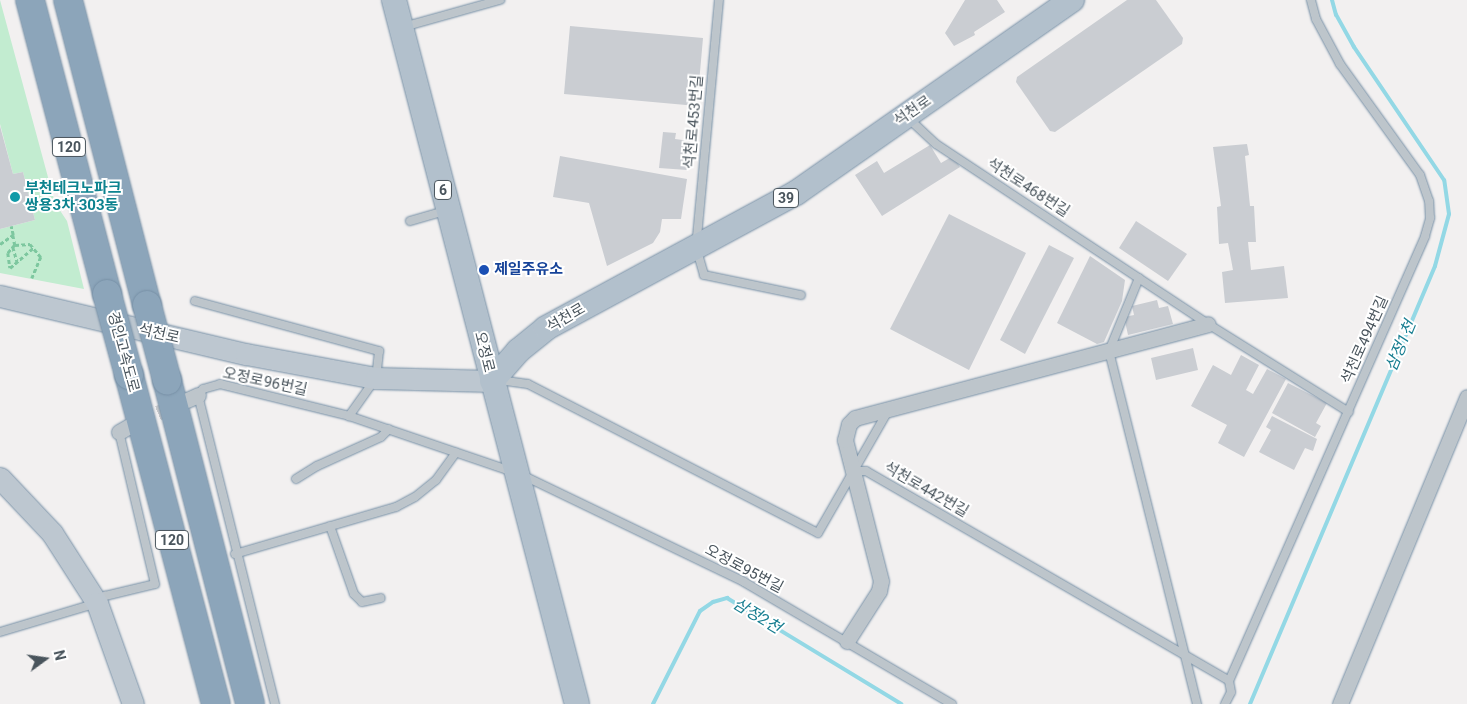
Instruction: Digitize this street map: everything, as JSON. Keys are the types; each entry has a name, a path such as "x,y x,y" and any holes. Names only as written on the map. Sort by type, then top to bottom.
{"highway":[{"name":"경인고속도로","path":"30,0 216,704"},
{"name":"120","path":"68,0 250,704"}],"main road":[{"name":"오정로","path":"394,0 577,704"},
{"name":"석천로","path":"492,381 518,351 546,328 796,193 1072,0"}],"street":[{"name":"석천로","path":"0,296 246,354 376,378 492,381"},
{"path":"847,641 879,591 881,581 845,440 849,424 855,418 1208,324"},
{"path":"1340,704 1467,397"},
{"path":"0,478 52,533 97,603 133,704"}],"lane":[{"path":"401,28 500,0"},
{"name":"석천로453번길","path":"696,247 719,0"},
{"name":"석천로494번길","path":"1225,704 1230,692 1229,681 1425,236 1429,201 1420,175 1324,38 1311,0"},
{"name":"석천로468번길","path":"906,116 936,144 1208,324 1349,412"},
{"path":"410,221 448,210"},
{"path":"696,247 704,275 801,294"},
{"path":"1139,278 1109,350 1197,704"},
{"path":"195,301 379,351 376,378 350,416"},
{"path":"492,381 513,380 528,384 818,533 889,409"},
{"name":"오정로96번길","path":"275,704 193,398 203,389 220,384 350,416 516,472"},
{"path":"0,632 97,603 106,596 155,584 125,428"},
{"path":"296,480 317,466 381,437 388,429"},
{"path":"235,554 396,507 415,497 436,480 456,452"},
{"name":"석천로442번길","path":"853,471 866,470 1186,659 1229,681"},
{"name":"오정로95번길","path":"516,472 744,582 952,704"},
{"path":"330,526 354,594 362,602 381,598"}],"path":[{"path":"11,226 17,261"},
{"path":"0,244 13,236"},
{"path":"32,278 40,257 34,247 23,243 14,246 8,253 8,265 10,268 34,247"}],"green space":[{"path":"0,0 55,203 67,221 84,289 0,273 0,229 35,220 23,172 13,174 0,124"}],"building":[{"path":"965,0 997,0 1005,12 974,32 975,35 954,46 945,33"},
{"path":"1127,0 1156,0 1183,38 1182,44 1055,132 1050,131 1016,82 1017,77"},
{"path":"570,26 703,38 697,106 564,94"},
{"name":"부천테크노파크 쌍용3차 303동","path":"0,126 13,174 23,172 35,220 0,229"},
{"path":"663,132 676,133 675,139 690,141 687,170 659,168"},
{"path":"1247,144 1249,155 1245,156 1250,206 1254,206 1256,242 1248,242 1251,270 1284,266 1288,298 1225,303 1222,272 1233,270 1228,243 1219,244 1217,207 1221,206 1213,147"},
{"path":"930,145 941,163 953,156 960,167 882,216 855,175 877,161 884,173"},
{"path":"560,156 687,179 681,219 662,219 660,232 653,243 607,266 589,203 553,197"},
{"path":"949,214 1026,253 969,370 890,329"},
{"path":"1136,221 1187,254 1168,281 1119,248"},
{"path":"1049,245 1074,258 1025,354 1000,340"},
{"path":"1090,256 1125,280 1122,301 1104,342 1097,344 1057,323"},
{"path":"1157,300 1159,308 1168,306 1173,324 1128,335 1124,317 1134,315 1132,306"},
{"path":"1193,348 1198,370 1156,380 1151,358"},
{"path":"1241,355 1259,365 1246,390 1253,394 1267,369 1286,379 1244,457 1218,443 1227,425 1191,406 1213,365 1231,375"},
{"path":"1288,383 1327,403 1316,423 1321,426 1315,437 1272,413"},
{"path":"1272,416 1317,439 1313,451 1305,448 1294,470 1259,452 1271,430 1266,427"}],"waterway":[{"name":"삼정1천","path":"1250,704 1435,266 1449,214 1444,180 1354,47 1336,15 1332,0"},
{"name":"삼정2천","path":"653,704 700,611 713,602 727,598 901,704"}],"tunnel":[{"path":"137,422 180,403"}],"place":[{"name":"부천테크노파크 쌍용3차 303동","path":"15,197"},
{"name":"제일주유소","path":"484,270"}]}
